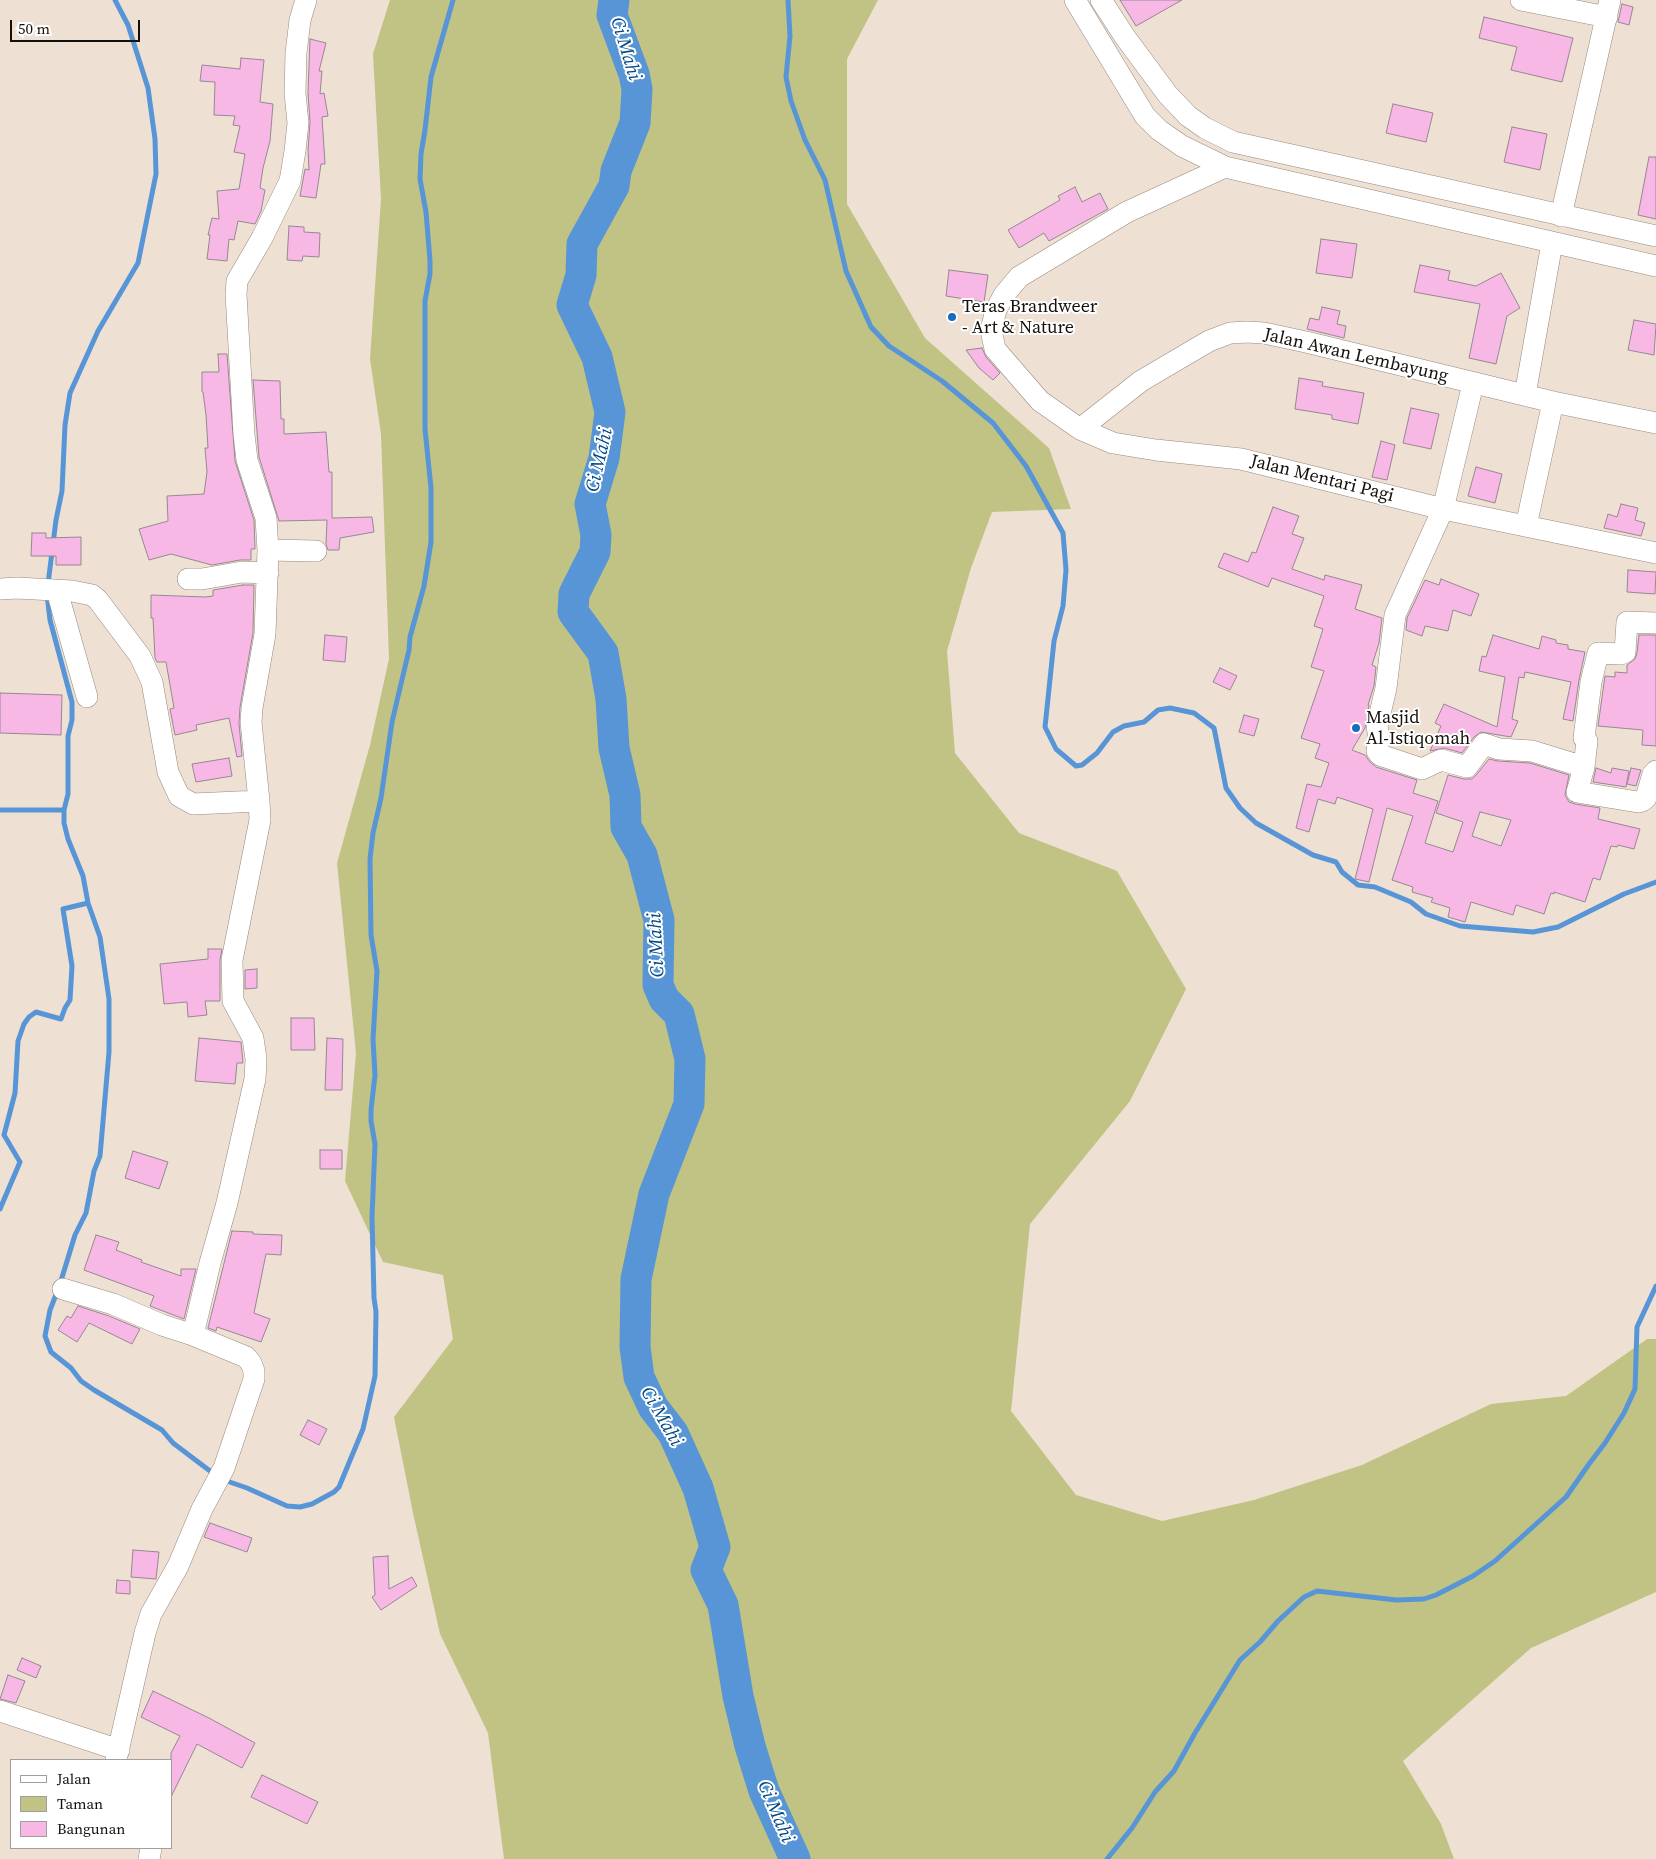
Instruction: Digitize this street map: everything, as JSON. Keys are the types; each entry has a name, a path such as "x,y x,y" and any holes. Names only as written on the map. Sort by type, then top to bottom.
{"street":[{"path":"193,1335 210,1262 227,1203 255,1079 256,1059 253,1038 233,1002 232,960 260,820 251,722 266,634 268,550 266,518 247,460 244,435 236,294 237,280 262,238 290,181 296,151 298,123 296,53 300,20 306,0"},
{"path":"1075,0 1145,116 1159,130 1182,146 1225,167 1656,266"},
{"path":"1101,0 1125,37 1168,95 1188,116 1205,128 1232,142 1656,236"},
{"path":"1521,0 1609,8 1560,215 1545,223 1543,233 1551,243 1525,396"},
{"name":"Jalan Mentari Pagi","path":"1225,167 1127,212 1019,277 1004,295 996,310 991,330 995,349 1040,401 1080,429 1113,443 1156,450 1242,459 1443,509 1656,553"},
{"name":"Jalan Awan Lembayung","path":"1080,429 1141,381 1209,341 1230,333 1247,332 1264,333 1525,396 1656,423"},
{"path":"1473,384 1443,509 1395,615 1386,688 1376,726 1379,738 1377,751 1380,756 1422,769 1442,760 1467,767 1484,744 1499,749 1532,751 1584,767"},
{"path":"1526,526 1553,402"},
{"path":"268,550 316,551"},
{"path":"188,579 202,579 242,572 268,573"},
{"path":"0,589 72,591 92,595 98,600 140,656 152,682 168,772 180,796 193,804 259,801"},
{"path":"57,591 86,697"},
{"path":"1656,623 1627,622 1625,652 1621,654 1598,653 1591,682 1584,738 1588,741 1584,767 1577,792 1638,802 1646,798 1653,774 1656,771"},
{"path":"0,1711 117,1755 144,1633 151,1614 178,1566 202,1509 224,1468 254,1379 254,1371 246,1357 193,1335 162,1326 113,1304 64,1289"}],"green space":[{"path":"390,0 878,0 847,59 847,204 925,338 1049,448 1071,509 992,512 971,568 947,651 955,753 1019,833 1117,871 1186,989 1130,1101 1030,1224 1011,1411 1076,1495 1162,1521 1254,1500 1362,1465 1491,1404 1566,1396 1647,1339 1656,1339 1656,1592 1531,1648 1403,1761 1441,1824 1454,1859 504,1859 488,1733 440,1634 394,1417 453,1339 443,1275 383,1262 345,1181 356,1053 337,863 370,745 389,659 381,434 370,359 381,199 373,54"}],"building":[{"path":"1120,0 1182,0 1136,26"},
{"path":"1622,4 1633,7 1629,25 1618,22"},
{"path":"1484,17 1573,38 1562,82 1511,70 1517,47 1479,38"},
{"path":"310,39 326,43 319,71 322,71 320,94 324,93 328,116 322,117 325,164 321,164 316,198 300,196 305,169 309,170 310,122 308,93"},
{"path":"241,58 264,60 260,102 273,104 270,141 260,188 265,190 261,211 255,224 238,221 234,240 229,239 227,261 207,259 210,235 208,235 212,218 219,219 217,191 239,189 245,154 234,152 240,126 233,125 235,116 214,115 215,82 200,81 202,65 240,69"},
{"path":"1393,104 1433,113 1426,142 1386,133"},
{"path":"1512,127 1547,134 1540,170 1504,162"},
{"path":"1649,157 1656,157 1656,219 1638,215"},
{"path":"1075,187 1082,202 1100,193 1108,209 1049,241 1044,233 1019,248 1008,230 1060,200 1058,196"},
{"path":"289,226 304,227 304,232 320,233 319,257 303,256 302,261 287,260"},
{"path":"1321,239 1357,244 1352,278 1316,273"},
{"path":"1420,265 1450,271 1448,280 1476,286 1501,273 1520,308 1507,316 1496,364 1469,358 1480,304 1414,292"},
{"path":"949,270 988,275 984,302 946,296"},
{"path":"1322,307 1340,311 1337,324 1346,326 1344,338 1307,329 1310,318 1319,320"},
{"path":"1634,320 1656,324 1654,355 1628,350"},
{"path":"982,348 986,357 1000,373 993,380 979,368 966,350"},
{"path":"218,354 227,354 235,461 254,520 255,549 251,549 251,560 212,565 171,554 149,560 139,529 168,521 167,496 204,494 207,472 205,448 208,448 206,415 202,392 202,372 219,372"},
{"path":"1299,378 1323,382 1322,386 1364,393 1358,424 1332,419 1332,415 1295,409"},
{"path":"253,380 280,381 281,419 284,419 284,434 326,432 329,472 332,472 332,518 372,517 374,532 340,538 339,550 328,550 326,544 327,520 279,521 259,457"},
{"path":"1411,408 1439,414 1431,449 1403,443"},
{"path":"1381,441 1395,445 1387,480 1372,477"},
{"path":"1476,467 1502,474 1495,503 1468,496"},
{"path":"1621,504 1638,508 1635,520 1645,523 1641,536 1604,528 1608,514 1617,517"},
{"path":"1273,507 1299,516 1292,534 1304,538 1292,569 1324,580 1325,575 1362,585 1355,609 1382,618 1379,643 1372,665 1376,667 1374,686 1368,705 1365,728 1352,750 1365,755 1376,767 1417,780 1413,793 1438,801 1425,843 1453,852 1463,822 1436,813 1448,775 1472,779 1489,759 1530,763 1569,775 1565,795 1569,802 1600,808 1598,819 1640,829 1634,849 1618,845 1617,847 1611,846 1600,880 1593,878 1585,902 1554,892 1554,894 1551,893 1544,914 1516,905 1513,915 1471,902 1465,922 1448,917 1450,908 1431,902 1433,898 1412,892 1413,887 1392,880 1413,816 1387,808 1369,882 1355,879 1373,809 1337,797 1335,804 1318,799 1309,832 1296,828 1307,784 1321,787 1329,763 1315,758 1320,744 1301,738 1324,671 1311,667 1323,629 1314,626 1324,596 1272,578 1268,587 1218,567 1224,553 1248,562 1252,552 1256,553","holes":["1480,812 1511,820 1501,846 1472,836"]},
{"path":"32,533 46,533 46,538 81,537 81,565 56,565 56,556 31,556"},
{"path":"1628,570 1656,572 1655,594 1627,592"},
{"path":"1441,579 1479,594 1471,616 1453,610 1448,631 1425,626 1422,636 1406,630 1407,618 1425,580 1439,585"},
{"path":"254,585 253,633 240,707 239,723 242,756 237,757 229,718 196,725 197,730 175,735 170,709 174,708 166,662 157,662 155,658 151,595 205,597 213,596 213,590"},
{"path":"325,635 347,637 345,662 323,660"},
{"path":"1493,635 1539,649 1542,636 1556,640 1556,643 1568,645 1568,649 1585,652 1573,721 1563,719 1571,682 1525,672 1524,678 1519,677 1512,719 1518,721 1511,737 1481,732 1474,737 1462,753 1444,748 1430,751 1441,726 1435,723 1444,704 1497,727 1505,677 1479,671 1482,656 1486,657"},
{"path":"1639,635 1656,635 1656,746 1642,745 1643,730 1598,726 1605,676 1615,677 1615,672 1627,673 1627,665 1635,659 1637,653"},
{"path":"1220,668 1237,676 1230,690 1213,682"},
{"path":"0,693 62,695 61,735 0,733"},
{"path":"1244,715 1259,719 1254,736 1239,732"},
{"path":"229,758 232,776 196,782 192,764"},
{"path":"1596,768 1611,773 1612,768 1629,771 1626,787 1593,782"},
{"path":"1631,768 1641,770 1636,786 1627,784"},
{"path":"208,949 222,949 220,960 220,1001 205,1001 207,1015 188,1017 187,1002 164,1004 160,964 208,959"},
{"path":"257,969 257,988 245,989 245,970"},
{"path":"291,1018 314,1018 315,1050 291,1050"},
{"path":"199,1038 241,1042 243,1063 237,1063 235,1084 195,1081"},
{"path":"327,1038 343,1039 342,1090 325,1090"},
{"path":"320,1150 342,1150 342,1169 320,1169"},
{"path":"133,1151 168,1162 159,1189 125,1178"},
{"path":"232,1231 282,1235 281,1255 266,1254 254,1313 270,1319 261,1342 217,1327 216,1331 208,1328"},
{"path":"96,1235 119,1242 116,1250 142,1260 141,1262 181,1276 181,1269 196,1269 184,1319 150,1306 154,1296 84,1270"},
{"path":"78,1306 140,1329 132,1344 89,1323 77,1342 58,1330 67,1316 71,1318"},
{"path":"308,1420 327,1429 319,1445 300,1435"},
{"path":"210,1523 252,1538 247,1552 204,1537"},
{"path":"133,1550 159,1552 156,1579 131,1577"},
{"path":"388,1556 389,1589 412,1577 417,1586 381,1610 372,1597 375,1595 373,1557"},
{"path":"117,1580 130,1581 130,1594 116,1593"},
{"path":"22,1658 41,1666 36,1678 17,1670"},
{"path":"8,1675 25,1681 16,1703 0,1699"},
{"path":"153,1691 255,1743 242,1768 197,1744 172,1795 171,1753 180,1736 141,1717"},
{"path":"262,1775 318,1802 307,1824 251,1797"}],"waterway":[{"path":"48,584 56,520 62,491 65,425 70,393 98,331 138,263 156,174 155,139 148,88 128,25 115,0"},
{"path":"224,1480 287,1506 300,1507 312,1504 334,1492 339,1487 363,1429 375,1376 376,1312 372,1217 375,1144 371,1110 375,1075 373,1039 377,971 371,935 370,859 392,722 409,650 410,637 424,586 431,542 431,488 425,429 425,301 430,274 430,261 426,212 420,179 421,154 431,77 453,0"},
{"name":"Ci Mahi","path":"614,0 612,15 634,74 637,89 635,123 616,171 614,186 582,244 581,275 572,305 597,357 610,412 604,458 590,504 596,535 595,552 574,594 573,612 603,653 611,699 614,748 625,795 626,827 642,855 659,920 658,985 664,999 679,1014 690,1059 689,1104 654,1194 636,1279 635,1347 639,1377 653,1407 673,1433 698,1488 715,1547 706,1570 723,1605 738,1696 750,1746 764,1791 795,1859"},
{"path":"788,0 790,36 786,77 791,101 805,140 825,180 846,271 871,327 889,346 942,381 993,423 1026,466 1063,533 1066,570 1063,606 1054,641 1045,727 1056,749 1076,766 1082,765 1097,753 1113,732 1124,726 1144,722 1158,710 1170,708 1194,713 1214,728 1226,788 1240,808 1256,823 1313,855 1336,862 1342,872 1358,885 1375,887 1411,902 1426,914 1460,926 1533,932 1558,927 1624,894 1656,882"},
{"path":"47,595 50,620 72,702 72,720 68,736 68,794 64,810 64,823 68,839 83,876 88,903 100,937 109,999 109,1052 100,1156 94,1171 86,1213 75,1235 60,1284"},
{"path":"0,810 64,810"},
{"path":"0,1209 20,1162 4,1135 15,1093 18,1041 24,1024 36,1012 61,1019 70,1000 72,966 63,909 88,903"},
{"path":"1107,1859 1132,1828 1155,1792 1174,1771 1240,1660 1304,1597 1317,1591 1396,1600 1424,1599 1436,1595 1473,1576 1495,1561 1566,1497 1605,1443 1624,1413 1635,1389 1637,1327 1656,1286"},
{"path":"57,1292 50,1310 45,1336 51,1352 71,1368 81,1381 162,1430 173,1443 214,1474"}],"place":[{"name":"Teras Brandweer - Art & Nature","path":"952,317"},
{"name":"Masjid Al-Istiqomah","path":"1356,728"}]}
